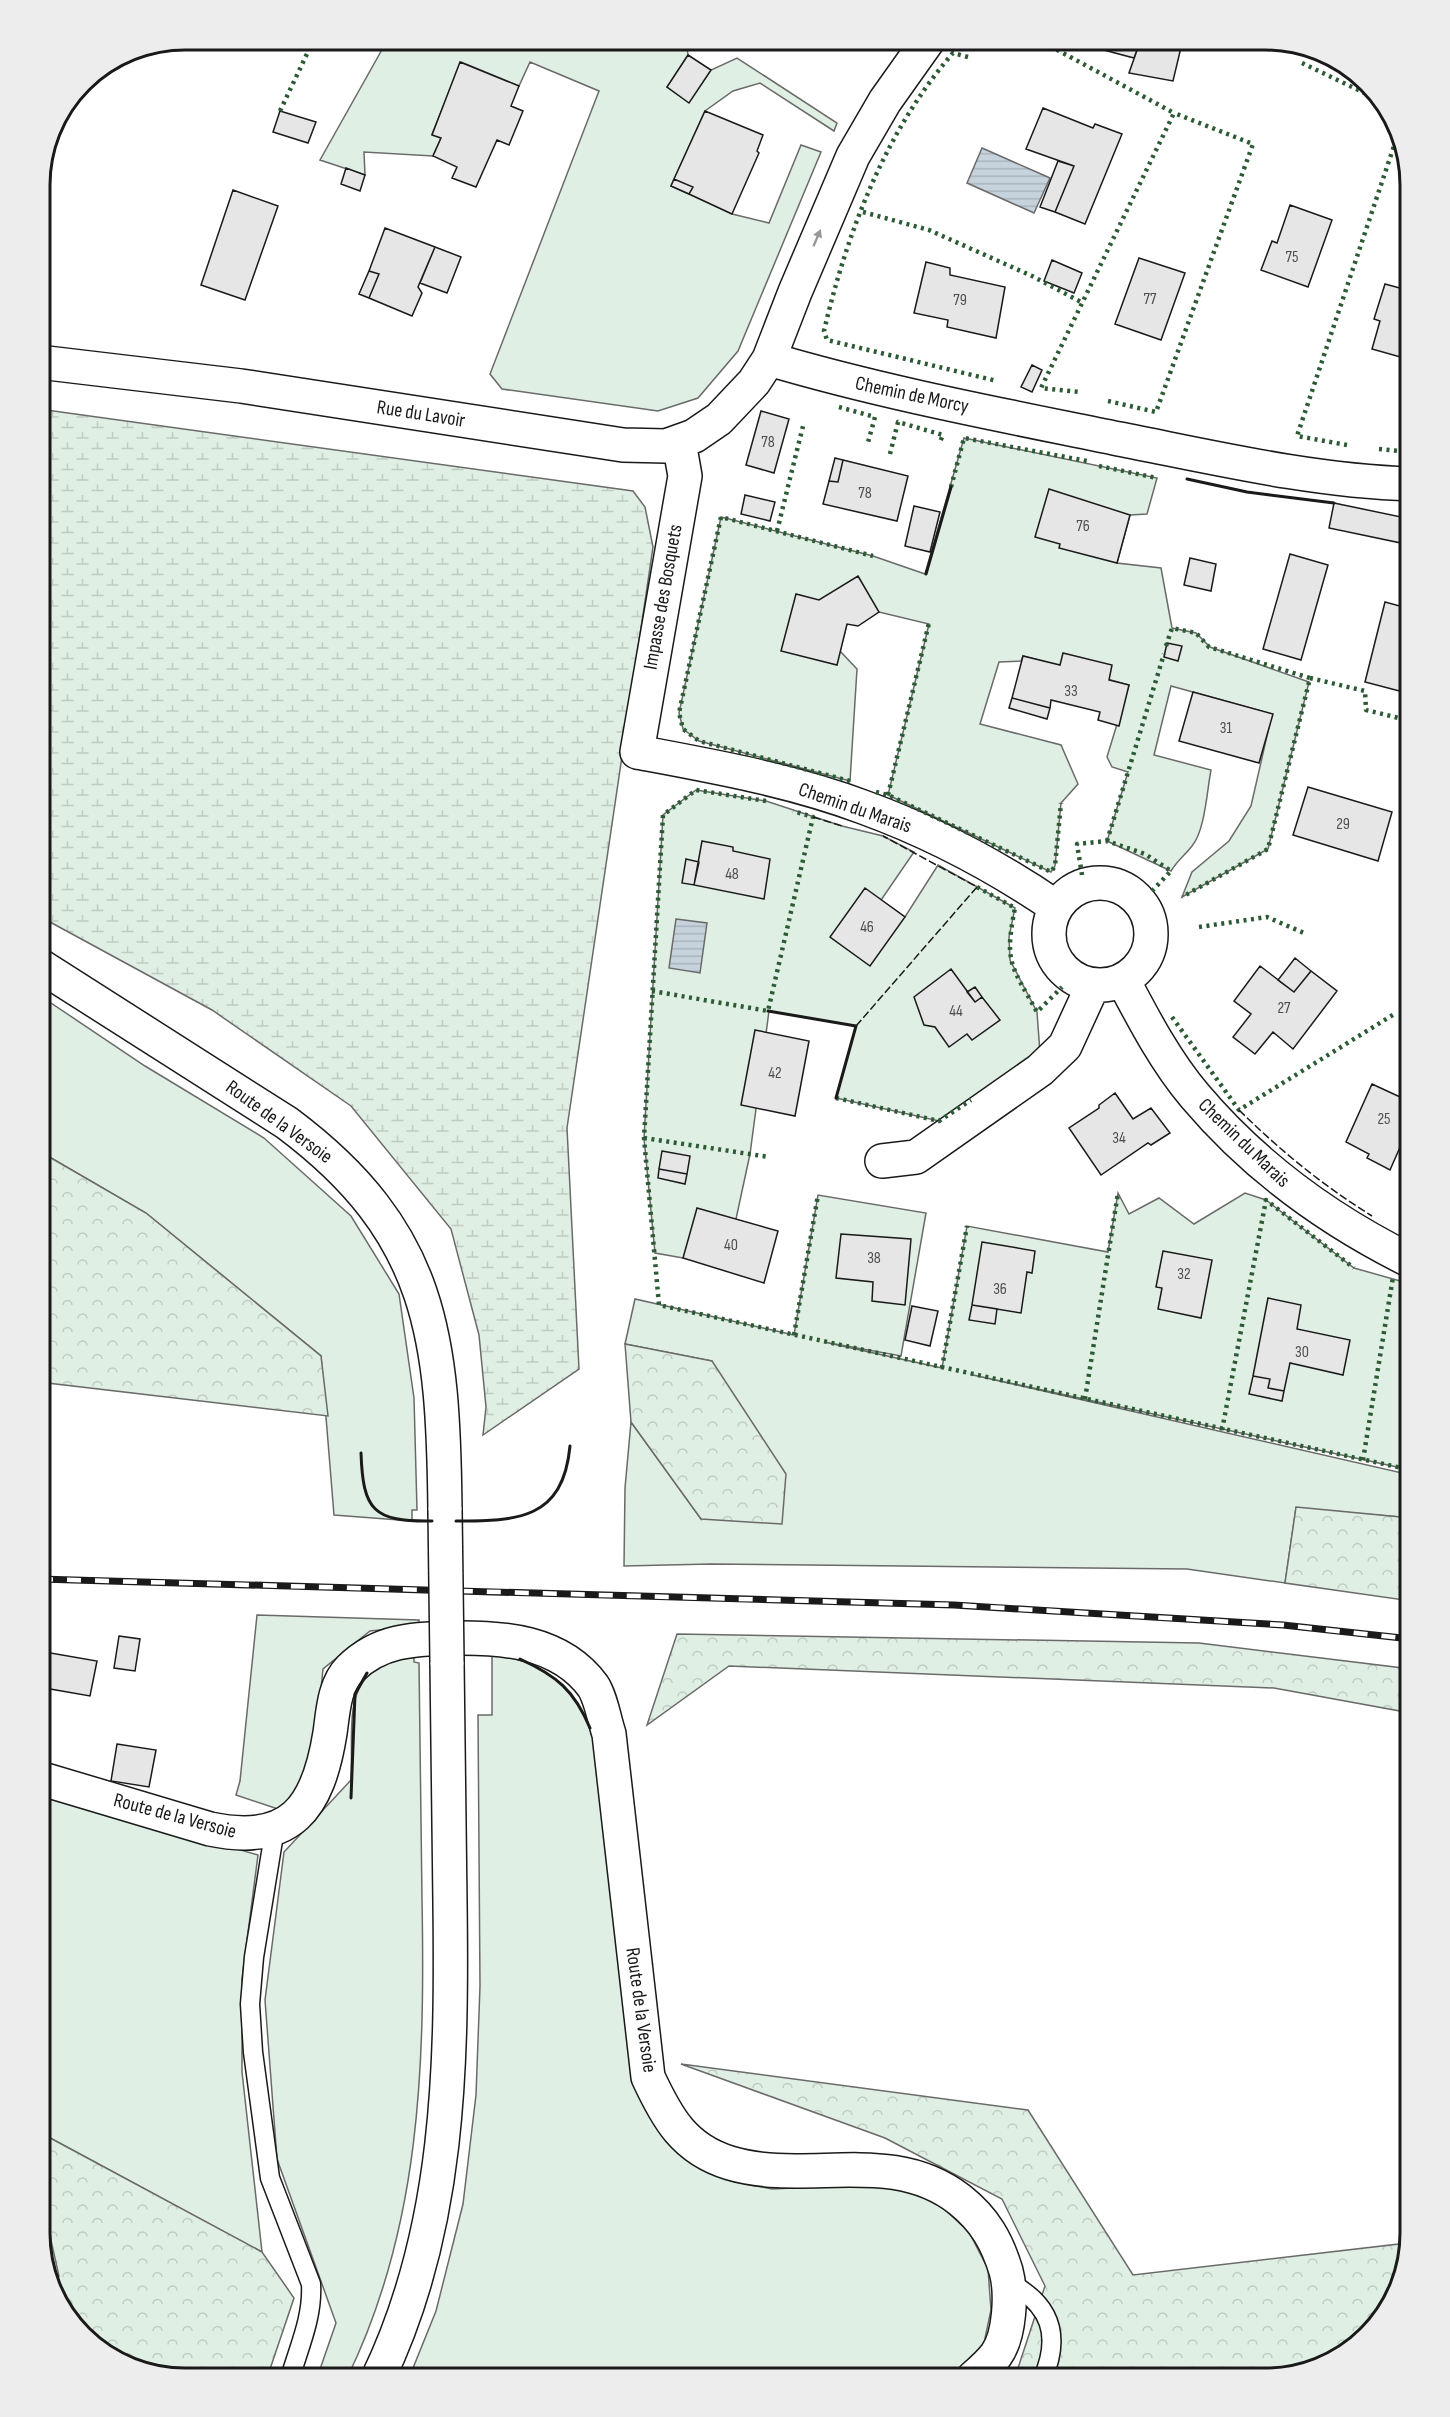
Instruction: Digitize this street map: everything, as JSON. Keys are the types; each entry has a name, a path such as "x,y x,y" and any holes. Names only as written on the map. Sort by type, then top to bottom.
{"street":[{"path":"769,359 848,166 885,101 921,50"},
{"name":"Rue du Lavoir","path":"50,363 230,385 623,445 652,447 679,442 694,436 719,419 754,382 769,359"},
{"name":"Chemin de Morcy","path":"769,359 858,384 1209,456 1330,478 1400,483"},
{"name":"Impasse des Bosquets","path":"637,752 685,476 679,442"},
{"name":"Chemin du Marais","path":"637,752 705,765 861,806 937,837 1014,879 1056,907"},
{"path":"882,1161 916,1157 1040,1070 1065,1046 1108,982 1137,969 1147,955 1151,937 1149,920 1141,903 1118,886 1091,883 1066,895 1056,907 1050,923 1049,940 1054,956 1071,975 1108,982"},
{"name":"Route de la Versoie","path":"50,972 287,1123 316,1145 367,1196 406,1258 421,1292 431,1327 442,1399 445,1510 451,1983 448,2084 442,2150 422,2261 405,2314 383,2367"},
{"name":"Chemin du Marais","path":"1108,982 1151,1033 1194,1095 1247,1152 1286,1185 1331,1217 1400,1255"},
{"name":"Route de la Versoie","path":"50,1781 210,1829 237,1835 257,1834 291,1819 307,1804 320,1782 337,1690 347,1672 362,1658 381,1647 399,1641 495,1638 539,1647 563,1659 593,1687 609,1734 648,2077 666,2115 694,2146 730,2163 771,2169 904,2172 943,2187 980,2216 1000,2250 1010,2283 1008,2320 997,2354 984,2368"}],"lane":[{"path":"274,1828 254,1957 250,2004 253,2052 270,2178 311,2284 312,2302 293,2367"},
{"path":"1010,2283 1029,2293 1043,2308 1051,2327 1053,2348 1046,2368"}],"green space":[{"path":"382,50 687,50 688,55 667,87 689,102 711,70 737,58 837,123 834,131 760,83 733,91 705,111 671,186 732,214 769,223 801,145 821,152 738,351 698,398 658,411 502,389 490,374 599,91 530,62 519,86 461,62 432,134 441,138 433,156 364,152 365,175 320,160"},
{"path":"50,411 633,491 645,507 653,547 567,1128 579,1369 483,1435 486,1407 479,1335 451,1229 351,1106 212,1010 50,922"},
{"path":"964,438 1157,478 1147,514 1130,515 1117,563 1161,568 1172,628 1196,633 1210,647 1309,682 1268,849 1182,897 1192,872 1229,841 1251,806 1272,714 1171,686 1154,755 1211,770 1200,831 1192,846 1171,871 1107,841 1128,772 1112,767 1107,757 1129,685 1023,656 1021,661 999,662 980,724 1061,745 1078,784 1061,803 1055,866 1051,872 888,795 929,624 879,612 847,624 840,651 857,669 850,781 699,741 683,729 679,713 721,517 873,556 925,574"},
{"path":"696,790 766,801 842,826 883,836 914,852 881,900 905,917 938,865 1015,908 1009,937 1010,960 1037,1012 1040,1053 939,1121 836,1098 856,1026 769,1011 750,1154 736,1219 683,1258 655,1253 644,1138 663,815"},
{"path":"50,1002 145,1066 264,1138 351,1216 399,1294 414,1398 417,1510 412,1510 412,1521 334,1515 321,1356 146,1213 50,1157"},
{"path":"50,1157 146,1213 321,1356 328,1416 50,1383"},
{"path":"1118,1193 1129,1214 1159,1198 1194,1224 1245,1193 1266,1200 1354,1268 1400,1281 1400,1468 973,1375 1400,1472 1400,1517 1296,1508 1285,1583 1187,1569 711,1564 624,1566 625,1488 631,1422 701,1519 712,1361 625,1344 635,1299 794,1335 818,1195 926,1213 901,1356 824,1342 942,1368 967,1226 1108,1252"},
{"path":"625,1344 712,1361 786,1474 782,1524 701,1519 631,1422"},
{"path":"1296,1507 1400,1517 1400,1599 1285,1583"},
{"path":"257,1615 419,1620 419,1626 370,1631 323,1669 317,1731 305,1788 287,1812 236,1795 240,1781"},
{"path":"677,1634 1199,1643 1400,1668 1400,1711 1274,1688 729,1666 647,1725"},
{"path":"414,1653 414,1662 419,1663 423,1960 419,2083 404,2203 390,2263 372,2321 352,2367 321,2367 336,2323 277,2159 265,2000 284,1852 351,1780 352,1717 355,1699 361,1684 373,1671 390,1661"},
{"path":"492,1653 527,1663 554,1678 575,1701 593,1733 631,2052 692,2162 731,2181 772,2189 855,2185 899,2188 938,2203 969,2232 988,2269 991,2310 984,2343 965,2368 413,2367 436,2311 463,2204 476,2095 480,1986 478,1715 492,1715"},
{"path":"50,1794 258,1855 242,1979 242,2072 262,2252 50,2138"},
{"path":"681,2064 1028,2110 1133,2275 1400,2244 1398,2259 1387,2292 1367,2321 1340,2345 1325,2354 1300,2363 1265,2368 1018,2368 1045,2286 1002,2199 885,2138"},
{"path":"50,2138 262,2252 294,2298 271,2367 176,2367 141,2360 110,2345 83,2321 72,2307 63,2292 57,2276 59,2276 50,2237"}],"shaded area":[{"path":"982,148 1050,178 1034,213 967,183"},
{"path":"676,919 707,923 700,973 669,968"}],"building":[{"path":"1104,50 1137,50 1134,58"},
{"path":"1137,50 1180,50 1173,81 1129,73"},
{"path":"688,55 711,70 689,103 667,87"},
{"path":"460,62 519,86 511,106 523,111 509,145 497,140 476,187 452,178 457,167 433,156 441,138 432,135"},
{"path":"1043,108 1093,128 1095,124 1122,134 1085,224 1055,212 1074,166 1026,149"},
{"path":"280,111 316,122 308,143 273,132"},
{"path":"705,111 763,135 757,151 759,153 732,214 689,194 693,187 674,179"},
{"path":"1058,161 1074,166 1055,212 1040,207"},
{"path":"346,168 365,175 360,191 341,184"},
{"path":"674,179 693,187 689,194 671,186"},
{"path":"233,190 278,206 245,300 201,285"},
{"path":"1290,205 1332,220 1308,287 1261,270 1272,241 1277,243"},
{"path":"385,228 435,247 418,287 422,293 412,316 369,298 379,274 369,271"},
{"path":"435,247 461,257 447,293 420,283"},
{"path":"1139,258 1185,273 1161,340 1115,324"},
{"path":"1052,260 1082,273 1074,293 1044,281"},
{"path":"926,262 950,268 950,275 1005,287 996,338 947,327 948,320 914,313"},
{"path":"369,271 379,274 369,298 359,294"},
{"path":"1385,284 1400,288 1400,357 1372,349 1380,321 1374,319"},
{"path":"1032,365 1042,370 1032,392 1021,387"},
{"path":"761,411 789,419 774,473 746,465"},
{"path":"835,458 843,460 838,482 829,481"},
{"path":"843,460 908,476 897,521 823,504 829,481 838,482"},
{"path":"1049,489 1130,515 1117,563 1059,548 1060,544 1035,537"},
{"path":"745,495 775,502 770,521 741,514"},
{"path":"1334,503 1400,517 1400,543 1329,528"},
{"path":"914,506 940,512 930,552 905,546"},
{"path":"1290,554 1328,565 1301,660 1263,649"},
{"path":"1190,558 1216,564 1211,591 1184,585"},
{"path":"858,576 879,612 858,626 847,624 837,665 781,651 796,594 819,600"},
{"path":"1385,602 1400,606 1400,691 1365,682"},
{"path":"1167,643 1182,646 1178,661 1164,657"},
{"path":"1063,653 1112,665 1109,680 1129,685 1119,726 1098,720 1100,712 1051,700 1050,708 1012,698 1023,656 1060,665"},
{"path":"1193,692 1273,714 1259,763 1179,741"},
{"path":"1012,698 1050,708 1047,719 1009,708"},
{"path":"1308,787 1392,812 1378,861 1293,835"},
{"path":"702,841 733,847 733,851 770,859 764,899 694,885"},
{"path":"686,859 699,862 694,885 682,883"},
{"path":"865,888 905,917 870,966 830,937"},
{"path":"1295,958 1311,971 1294,992 1278,980"},
{"path":"1260,966 1294,992 1311,971 1337,991 1293,1049 1273,1032 1255,1054 1233,1037 1251,1014 1234,1001"},
{"path":"951,969 975,1002 982,997 1000,1020 972,1040 967,1034 949,1047 935,1027 924,1025 914,997"},
{"path":"975,987 982,997 975,1002 967,992"},
{"path":"755,1030 809,1041 795,1116 741,1105"},
{"path":"1372,1084 1400,1097 1400,1147 1390,1170 1367,1158 1369,1154 1346,1142"},
{"path":"1115,1093 1133,1119 1151,1108 1170,1133 1151,1145 1148,1143 1101,1175 1069,1128 1099,1108 1099,1105"},
{"path":"662,1151 690,1156 687,1174 659,1169"},
{"path":"659,1169 687,1174 685,1184 658,1178"},
{"path":"697,1208 778,1231 764,1283 683,1258"},
{"path":"841,1234 911,1239 905,1305 872,1301 873,1282 836,1278"},
{"path":"982,1242 1035,1251 1032,1273 1027,1272 1021,1313 972,1305"},
{"path":"1163,1251 1212,1260 1201,1318 1158,1309 1162,1288 1156,1287"},
{"path":"1268,1298 1301,1305 1297,1329 1350,1340 1343,1375 1290,1363 1284,1391 1268,1388 1270,1379 1253,1376"},
{"path":"972,1305 997,1309 995,1324 969,1320"},
{"path":"912,1306 938,1311 930,1346 905,1340"},
{"path":"1253,1376 1270,1379 1268,1388 1284,1391 1282,1401 1249,1394"},
{"path":"119,1636 140,1639 135,1671 114,1668"},
{"path":"50,1653 97,1661 90,1696 50,1689"},
{"path":"117,1744 156,1750 149,1787 111,1781"}],"railway":[{"path":"50,1579 954,1605 1283,1625 1400,1638"}],"hedge":[{"path":"280,111 309,50"},
{"path":"1057,50 1174,113 1041,388 1080,392"},
{"path":"968,57 953,53 929,83 889,149 857,220 844,257 824,331 827,340 997,381"},
{"path":"1302,63 1363,92"},
{"path":"1108,401 1156,412 1253,144 1174,113"},
{"path":"1347,445 1297,436 1394,145"},
{"path":"863,212 929,230 1032,276 1083,303"},
{"path":"839,407 875,417 867,446"},
{"path":"777,531 804,422"},
{"path":"890,454 898,422 943,435 940,442"},
{"path":"951,487 964,438 1087,461"},
{"path":"1379,449 1400,451"},
{"path":"1099,466 1157,478"},
{"path":"850,781 699,741 683,729 679,713 721,517 873,556"},
{"path":"888,795 929,623"},
{"path":"1166,646 1172,628 1196,633 1209,647 1310,678 1268,849 1182,897"},
{"path":"1107,841 1164,654"},
{"path":"1310,678 1365,691 1366,710 1400,718"},
{"path":"766,801 696,790 663,815 644,1138 659,1305 1400,1468"},
{"path":"876,792 888,795 1051,872 1055,866 1061,803"},
{"path":"652,991 768,1011 813,817 793,811"},
{"path":"1082,875 1077,844 1107,841 1145,854 1171,871 1149,894"},
{"path":"977,887 1015,908 1010,941 1012,963 1037,1012 1062,987"},
{"path":"1199,927 1267,917 1304,933"},
{"path":"1172,1017 1239,1110 1396,1013"},
{"path":"836,1098 939,1121 971,1100"},
{"path":"644,1138 769,1157"},
{"path":"1085,1399 1118,1193"},
{"path":"794,1335 818,1195"},
{"path":"1222,1430 1266,1200 1354,1268"},
{"path":"942,1368 967,1226"},
{"path":"1363,1460 1393,1277"}],"fence":[{"path":"813,817 842,826"},
{"path":"856,1026 977,887 883,836"},
{"path":"1239,1110 1302,1167 1372,1216"}],"wall":[{"path":"1187,479 1247,492 1334,503"},
{"path":"926,574 951,487"},
{"path":"768,1011 856,1026 836,1098"},
{"path":"456,1521 499,1520 517,1517 547,1502 558,1489 566,1470 570,1446"},
{"path":"361,1453 365,1488 375,1509 396,1519 432,1521"},
{"path":"520,1659 554,1678 563,1686 578,1704 590,1728"},
{"path":"351,1798 355,1694 367,1673"}]}
